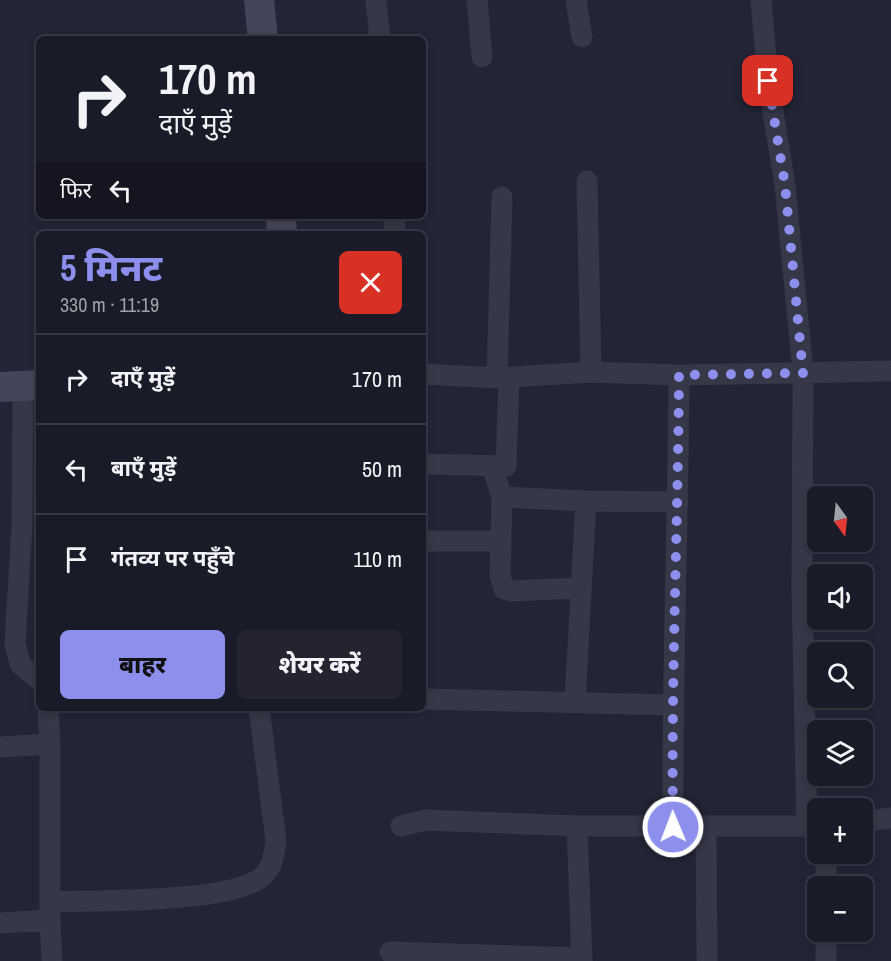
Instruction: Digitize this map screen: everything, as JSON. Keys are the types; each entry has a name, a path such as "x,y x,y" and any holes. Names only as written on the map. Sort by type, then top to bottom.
{"street":[{"path":"259,0 263,36"},
{"path":"376,0 380,36"},
{"path":"477,0 482,57"},
{"path":"576,0 582,37"},
{"path":"761,0 768,81 785,185 803,373 802,590 811,798"},
{"path":"587,181 591,372"},
{"path":"426,464 506,466 502,197"},
{"path":"426,374 503,378 591,372 679,375 891,371"},
{"path":"673,827 672,705 679,375"},
{"path":"21,386 22,525 15,643 20,664 36,677"},
{"path":"492,466 502,497 500,541 501,583 504,589 511,591 580,588"},
{"path":"502,497 678,502"},
{"path":"575,703 586,501"},
{"path":"426,541 500,541"},
{"path":"426,699 672,705"},
{"path":"48,711 52,961"},
{"path":"0,923 50,911 193,897 245,885 264,876 273,860 276,841 259,711"},
{"path":"0,747 50,744"},
{"path":"873,820 891,818"},
{"path":"401,826 425,820 577,826 807,827"},
{"path":"390,951 582,959 577,826"},
{"path":"706,827 707,961"},
{"path":"826,942 826,961"}],"route":[{"path":"673,827 672,705 679,375 803,373 785,185 768,81"}]}
